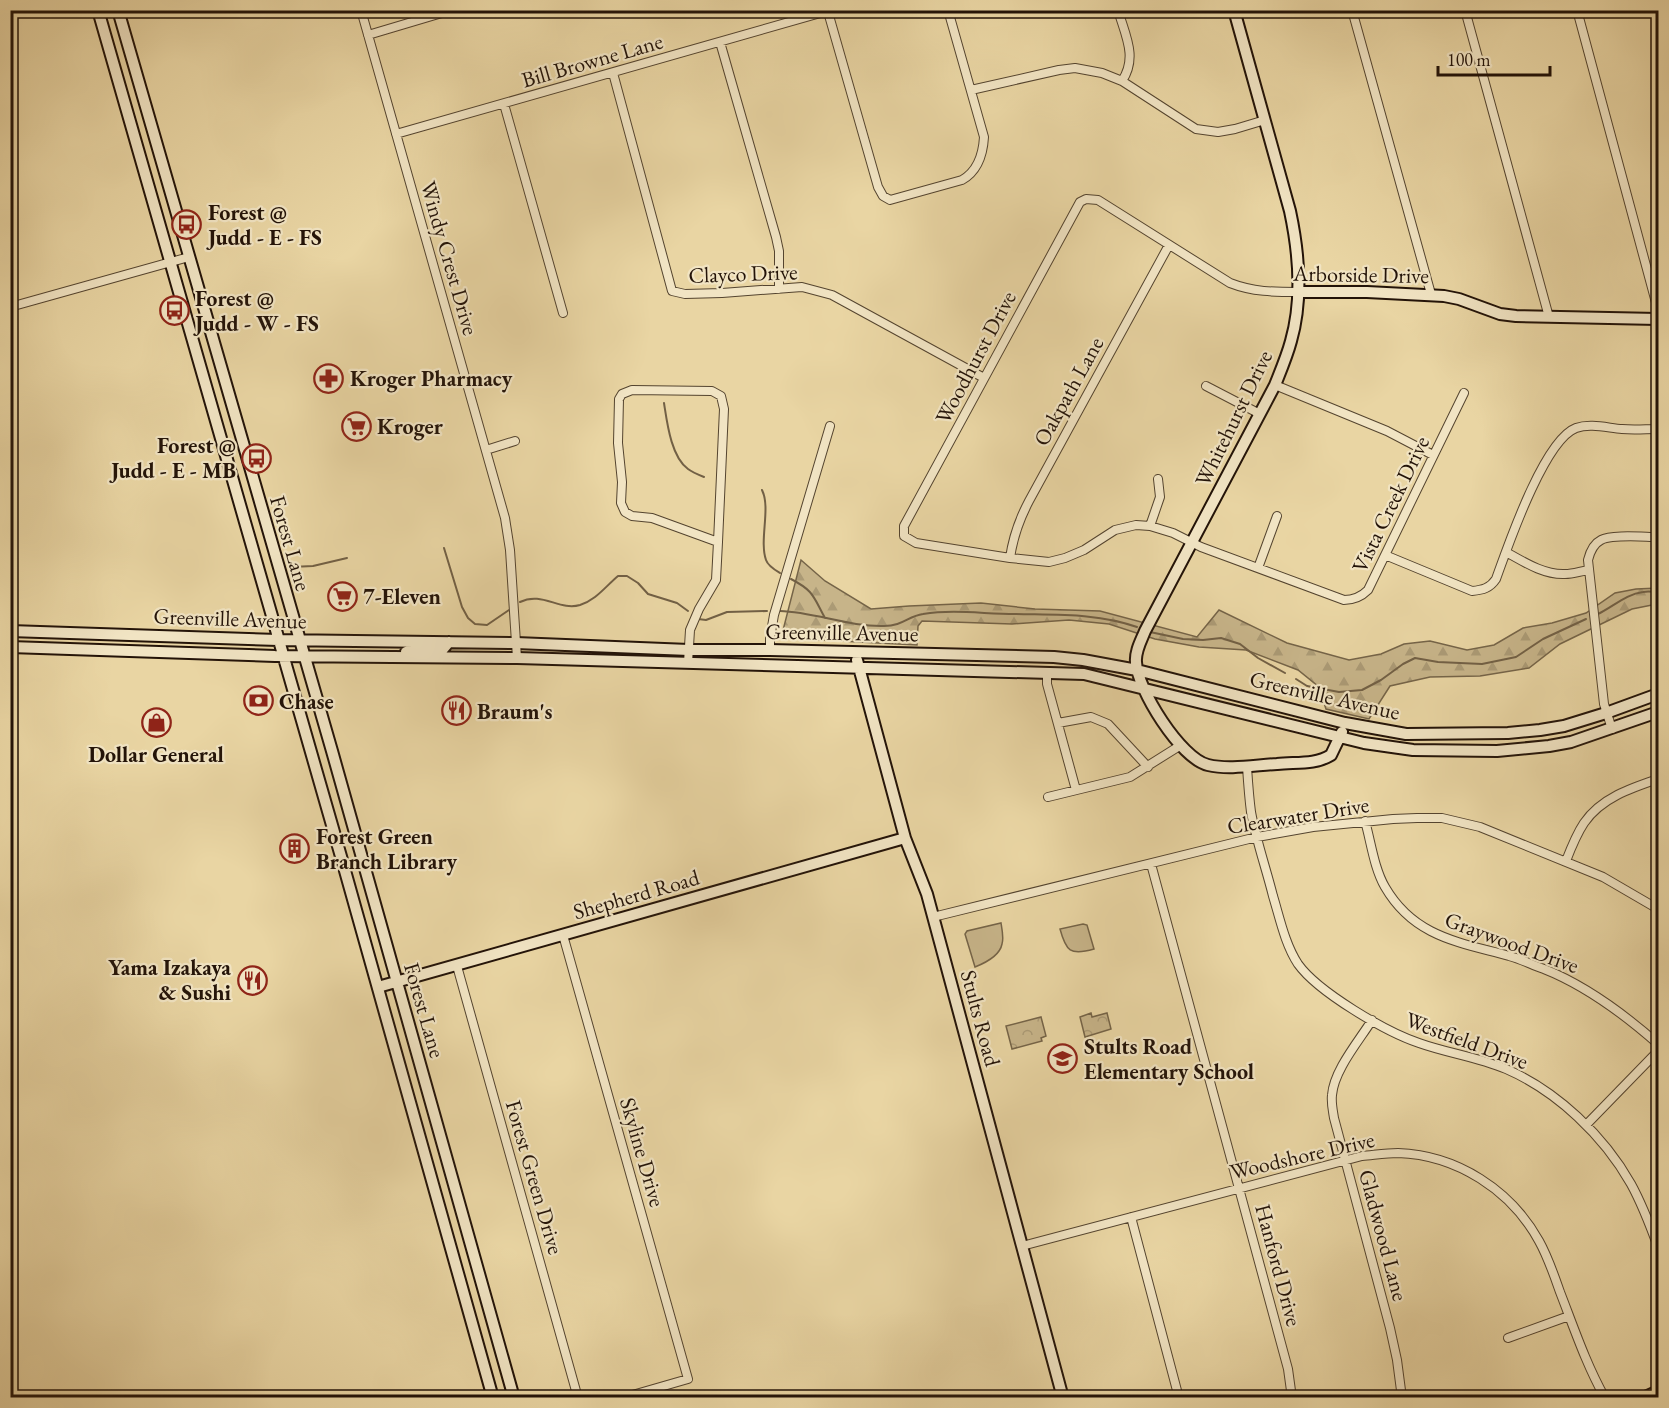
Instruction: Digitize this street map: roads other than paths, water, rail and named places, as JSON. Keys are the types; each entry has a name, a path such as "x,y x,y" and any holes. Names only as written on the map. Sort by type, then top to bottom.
{"main road":[{"name":"Forest Lane","path":"98,10 494,1398"},
{"name":"Forest Lane","path":"118,10 332,751 514,1398"},
{"name":"Whitehurst Drive","path":"1234,10 1290,211 1297,249 1298,292 1292,339 1275,385 1144,631 1137,653 1137,670 1150,703 1181,745 1197,761 1208,765 1247,767 1315,762 1331,755 1345,723"},
{"path":"122,95 141,89"},
{"name":"Arborside Drive","path":"1298,292 1431,294 1459,299 1500,314 1659,319"},
{"path":"199,360 217,355"},
{"path":"222,443 241,437"},
{"path":"249,538 266,526"},
{"name":"Greenville Avenue","path":"10,631 278,640 516,643 689,650 855,651 1054,657 1112,664 1345,723 1406,734 1508,733 1540,730 1564,726 1659,694"},
{"path":"29,648 31,632"},
{"path":"111,650 112,634"},
{"path":"398,657 411,651 443,649 449,642"},
{"name":"Greenville Avenue","path":"10,647 283,656 517,658 1047,672 1098,676 1364,742 1402,749 1497,751 1549,746 1571,742 1659,712"},
{"name":"Stults Road","path":"855,651 905,838 933,917 1063,1398"},
{"path":"312,756 332,751"},
{"name":"Shepherd Road","path":"378,987 905,838"},
{"path":"342,860 361,854"},
{"path":"402,1071 421,1065"},
{"path":"469,1311 488,1305"},
{"path":"1643,1398 1659,1391"}],"street":[{"name":"Windy Crest Drive","path":"361,10 505,518 511,560 517,658"},
{"path":"368,34 452,10"},
{"path":"830,11 878,188 883,196 890,200 970,176 983,153 984,137 948,10"},
{"path":"1118,10 1131,52 1130,68 1122,81"},
{"path":"1352,10 1431,294"},
{"path":"1465,10 1549,317"},
{"path":"1576,10 1659,310"},
{"name":"Bill Browne Lane","path":"396,134 830,11"},
{"path":"720,42 776,237 779,251 778,289"},
{"path":"971,90 1075,68 1102,73 1122,81 1196,129 1218,132 1265,120"},
{"name":"Clayco Drive","path":"613,73 672,291 685,294 722,293 802,287 832,295 984,378"},
{"path":"504,104 563,313"},
{"name":"Arborside Drive","path":"1086,199 1098,200 1230,283 1245,289 1298,292"},
{"name":"Woodhurst Drive","path":"1010,558 916,543 904,536 904,526 1077,207 1086,199"},
{"name":"Oakpath Lane","path":"1010,558 1012,541 1029,501 1169,245"},
{"path":"10,307 189,257"},
{"path":"1275,385 1387,431 1433,455"},
{"path":"1206,386 1260,414"},
{"path":"688,663 690,630 716,580 718,542 724,408 721,396 712,391 632,390 622,394 619,399 618,443 622,482 621,503 625,512 632,516 652,518 718,542"},
{"name":"Vista Creek Drive","path":"1150,526 1344,600 1362,596 1368,590 1464,393"},
{"path":"770,650 774,615 830,426"},
{"path":"1385,555 1472,591 1491,586 1496,579 1526,501 1542,468 1556,446 1568,433 1586,426 1659,429"},
{"path":"486,450 515,441"},
{"path":"1010,558 1049,562 1084,550 1115,530 1137,525 1150,526 1160,496 1158,479"},
{"path":"1258,568 1276,516"},
{"path":"1612,729 1604,704 1588,560 1591,550 1600,540 1610,537 1659,537"},
{"path":"1506,552 1545,571 1564,574 1589,570"},
{"path":"1047,672 1047,684 1076,790"},
{"path":"1058,723 1090,717 1108,724 1148,767"},
{"path":"1047,797 1130,777 1181,745"},
{"name":"Westfield Drive","path":"1247,767 1251,812 1257,837 1283,930 1299,964 1329,994 1399,1035 1508,1070 1538,1087 1566,1107 1586,1125 1631,1183 1647,1215 1659,1247"},
{"path":"1566,861 1584,822 1599,806 1621,793 1659,779"},
{"name":"Clearwater Drive","path":"933,917 1257,837 1365,821 1442,818 1480,826 1566,861 1624,888 1659,909"},
{"name":"Graywood Drive","path":"1365,821 1384,886 1394,900 1420,924 1452,942 1512,957 1547,970 1577,985 1605,1001 1659,1044"},
{"name":"Hanford Drive","path":"1151,864 1288,1370 1292,1398"},
{"name":"Skyline Drive","path":"563,935 688,1379 622,1398"},
{"name":"Forest Green Drive","path":"457,966 578,1398"},
{"name":"Gladwood Lane","path":"1372,1020 1340,1070 1332,1095 1334,1119 1390,1328 1402,1398"},
{"path":"1586,1125 1659,1051"},
{"name":"Woodshore Drive","path":"1022,1246 1345,1159 1393,1154 1409,1154 1436,1159 1476,1175 1505,1197 1527,1222 1548,1259 1585,1358 1605,1398"},
{"path":"1131,1217 1179,1398"},
{"path":"1508,1338 1569,1316"}],"waterway":[{"path":"664,403 671,439 678,456 688,469 704,477"},
{"path":"762,490 765,506 764,552 768,564 780,573"},
{"path":"444,548 462,607 468,618 475,624 487,625 509,610"},
{"path":"291,567 313,566 347,558"},
{"path":"520,602 536,599 565,606 580,605 596,597 618,576 627,576 638,583 648,594 677,603 688,611"},
{"path":"791,579 809,591 825,618"},
{"path":"1598,614 1631,595 1658,592"},
{"path":"698,619 706,620 727,612 767,611"},
{"path":"780,611 871,626 896,624 923,614 958,612 1077,616 1107,619 1137,627"},
{"path":"1296,679 1307,686 1339,692 1362,690 1415,658 1438,662 1482,664 1516,657 1543,639 1586,619"},
{"path":"1150,632 1183,639 1221,638 1240,644 1258,658 1285,673"}],"place":[{"name":"Forest @ Judd - E - FS","path":"187,225"},
{"name":"Forest @ Judd - W - FS","path":"174,311"},
{"name":"Kroger Pharmacy","path":"329,378"},
{"name":"Kroger","path":"356,426"},
{"name":"Forest @ Judd - E - MB","path":"257,458"},
{"name":"7-Eleven","path":"342,596"},
{"name":"Chase","path":"258,701"},
{"name":"Braum's","path":"456,711"},
{"name":"Dollar General","path":"156,722"},
{"name":"Forest Green Branch Library","path":"295,849"},
{"name":"Yama Izakaya & Sushi","path":"252,980"},
{"name":"Stults Road Elementary School","path":"1063,1059"}]}
